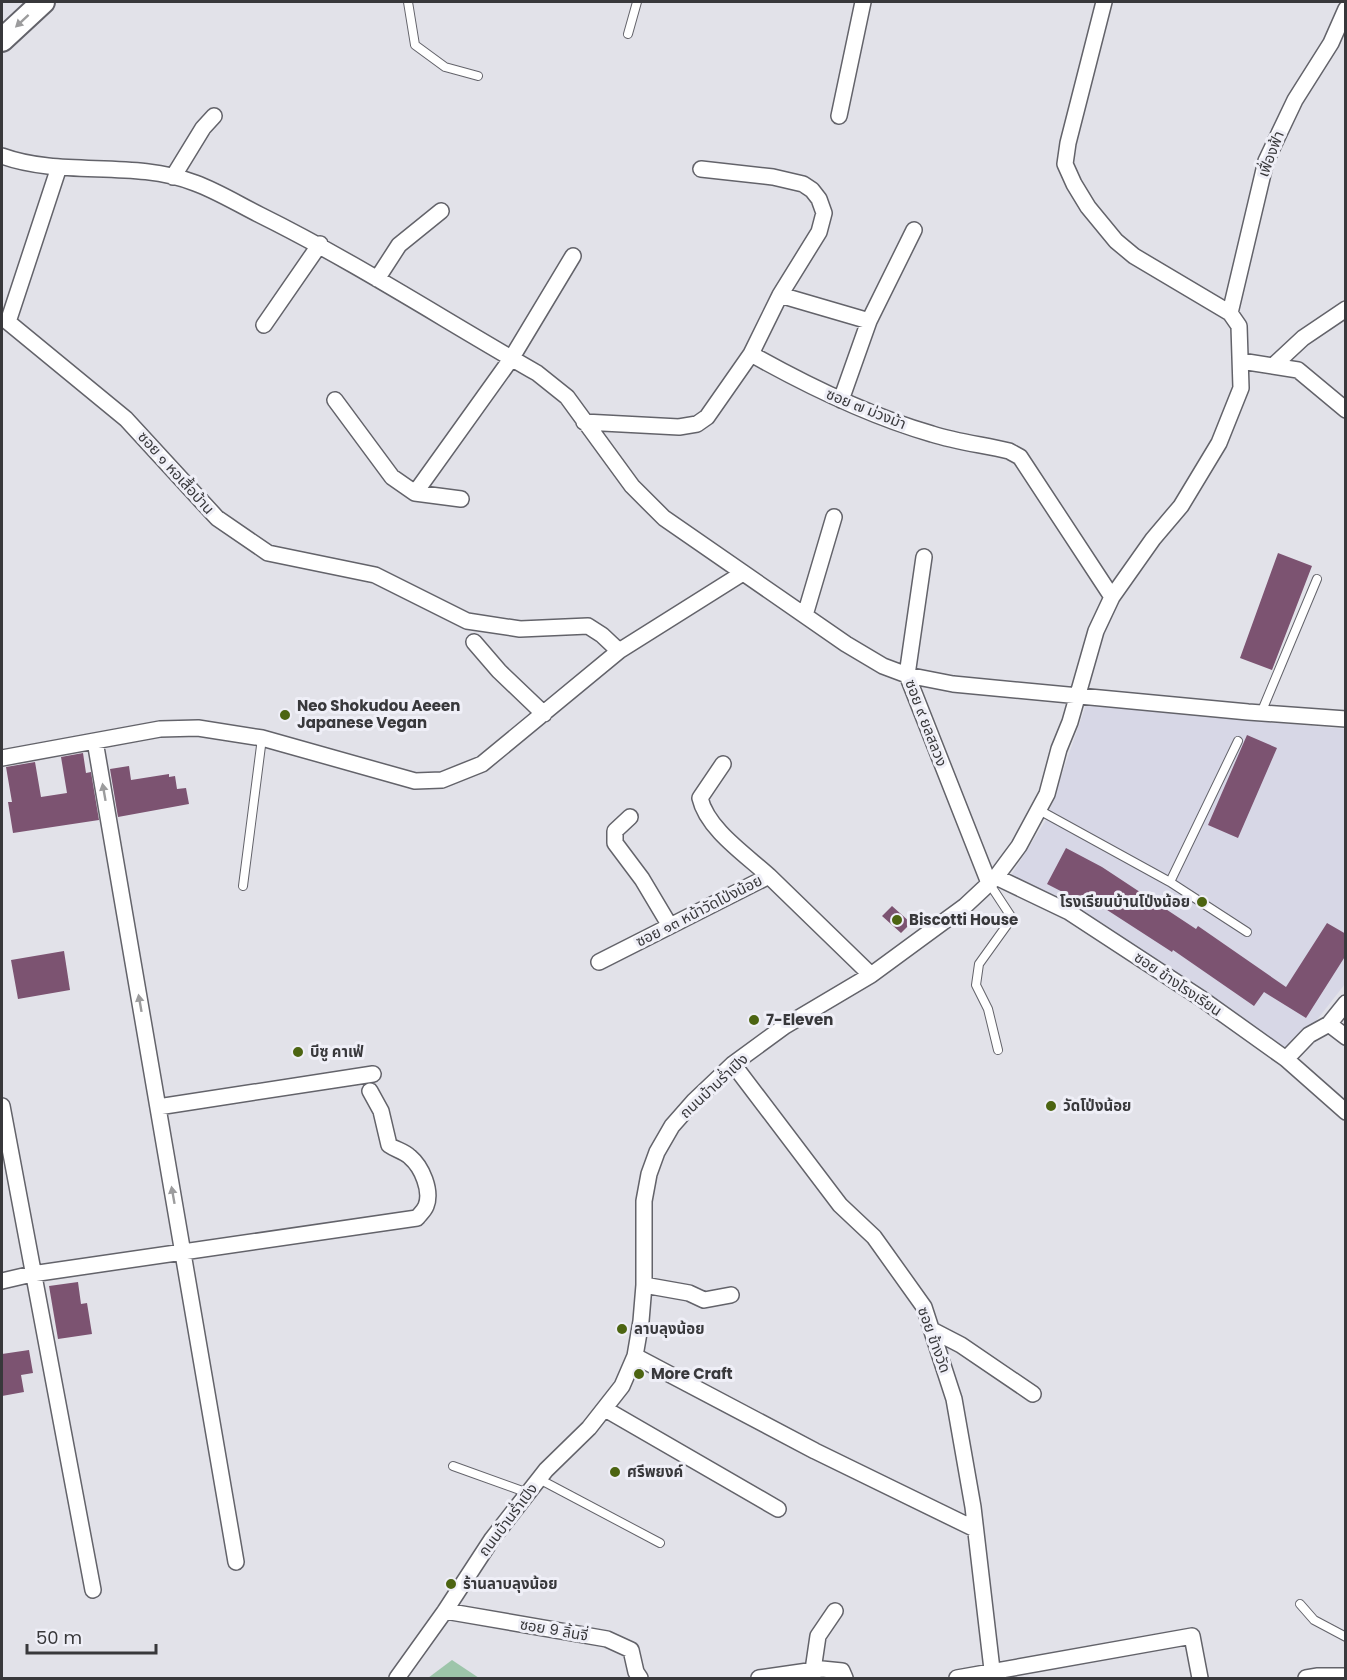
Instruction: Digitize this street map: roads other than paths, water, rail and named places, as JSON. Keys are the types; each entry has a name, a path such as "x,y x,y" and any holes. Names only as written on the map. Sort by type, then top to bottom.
{"main road":[{"path":"2,40 43,2"}],"street":[{"path":"839,116 863,2"},
{"path":"1104,2 1068,143 1065,164 1088,207 1116,241 1134,256 1230,313"},
{"name":"เฟื่องฟ้า","path":"1230,313 1266,161 1295,100 1331,42 1346,9"},
{"path":"173,177 202,128 214,116"},
{"path":"2,156 16,161 59,166 150,171 194,182 320,244 537,373 567,397 632,486 664,518 846,644 883,666 907,675 952,684 1346,719"},
{"name":"ซอย ๑ หอเสื้อบ้าน","path":"59,166 9,322 126,419 217,518 268,553 375,575 468,621 520,629 588,626 603,635 619,651"},
{"path":"585,422 679,428 697,424 707,417 751,354 780,295 819,232 824,213 819,199 803,184 773,177 701,169"},
{"path":"377,279 399,245 441,211"},
{"path":"841,400 869,321 914,230"},
{"path":"264,325 320,244"},
{"path":"415,493 511,359 573,256"},
{"path":"780,295 869,321"},
{"path":"1273,366 1303,338 1346,309"},
{"name":"ถนนบ้านร่ำเปิง","path":"397,1678 445,1611 492,1539 539,1479 589,1428 622,1386 635,1356 641,1321 644,1285 644,1201 649,1174 657,1152 672,1126 694,1101 733,1064 785,1026 871,975 965,906 992,880 1019,846 1047,794 1096,631 1112,597 1153,539 1181,506 1220,442 1241,388 1239,326 1230,313"},
{"name":"ซอย ๗ ม่วงม้า","path":"751,354 795,379 841,400 932,435 1009,451 1020,457 1112,597"},
{"path":"1241,361 1298,370 1346,410"},
{"path":"335,400 392,477 415,493 461,499"},
{"path":"805,615 834,517"},
{"name":"ซอย ๙ ยลสลวง","path":"924,557 907,675 992,880"},
{"path":"2,758 160,729 198,728 262,738 415,781 442,780 482,764 619,651 743,573"},
{"path":"474,642 544,714"},
{"path":"95,741 236,1562"},
{"path":"723,764 700,798 705,814 723,835 769,876"},
{"path":"630,817 615,831 615,843 642,879 670,926"},
{"name":"ซอย ๑๓ หน้าวัดโป่งน้อย","path":"599,962 769,876 871,975"},
{"name":"ซอย ข้างโรงเรียน","path":"992,880 1069,912 1202,999 1286,1059 1346,1112"},
{"path":"1286,1059 1309,1035 1329,1024 1346,1003"},
{"path":"1329,1024 1346,1037"},
{"name":"ซอย ข้างวัด","path":"733,1064 840,1205 874,1237 924,1307 954,1399 975,1529 993,1676"},
{"path":"158,1107 372,1074"},
{"path":"2,1281 32,1274 417,1218 427,1202 427,1191 421,1169 409,1156 389,1145 381,1112 370,1091"},
{"path":"2,1106 93,1590"},
{"path":"644,1285 689,1293 704,1300 731,1295"},
{"path":"932,1330 961,1345 1033,1394"},
{"path":"635,1356 814,1451 975,1529"},
{"path":"605,1409 778,1509"},
{"name":"ซอย 9 ลิ้นจี่","path":"445,1611 607,1639 631,1650 636,1672 640,1678"},
{"path":"813,1670 818,1636 835,1611"},
{"path":"957,1678 993,1676 1192,1636 1200,1678"},
{"path":"759,1678 822,1669 842,1671 845,1678"},
{"path":"1306,1678 1346,1676"}],"lane":[{"path":"408,2 415,45 445,67 478,76"},
{"path":"628,34 637,2"},
{"path":"1261,713 1317,579"},
{"path":"243,886 262,738"},
{"path":"1170,882 1238,741"},
{"path":"1040,810 1170,882 1247,932"},
{"path":"992,880 1012,918 979,964 976,985 988,1009 998,1050"},
{"path":"453,1466 528,1493"},
{"path":"539,1479 660,1543"},
{"path":"1300,1605 1314,1620 1346,1637"}],"place":[{"name":"Neo Shokudou Aeeen Japanese Vegan","path":"285,715"},
{"name":"โรงเรียนบ้านโป่งน้อย","path":"1202,902"},
{"name":"Biscotti House","path":"897,920"},
{"name":"7-Eleven","path":"754,1020"},
{"name":"บีซู คาเฟ่","path":"298,1052"},
{"name":"วัดโป่งน้อย","path":"1051,1106"},
{"name":"ลาบลุงน้อย","path":"622,1329"},
{"name":"More Craft","path":"639,1374"},
{"name":"ศรีพยงค์","path":"615,1472"},
{"name":"ร้านลาบลุงน้อย","path":"451,1584"}]}
